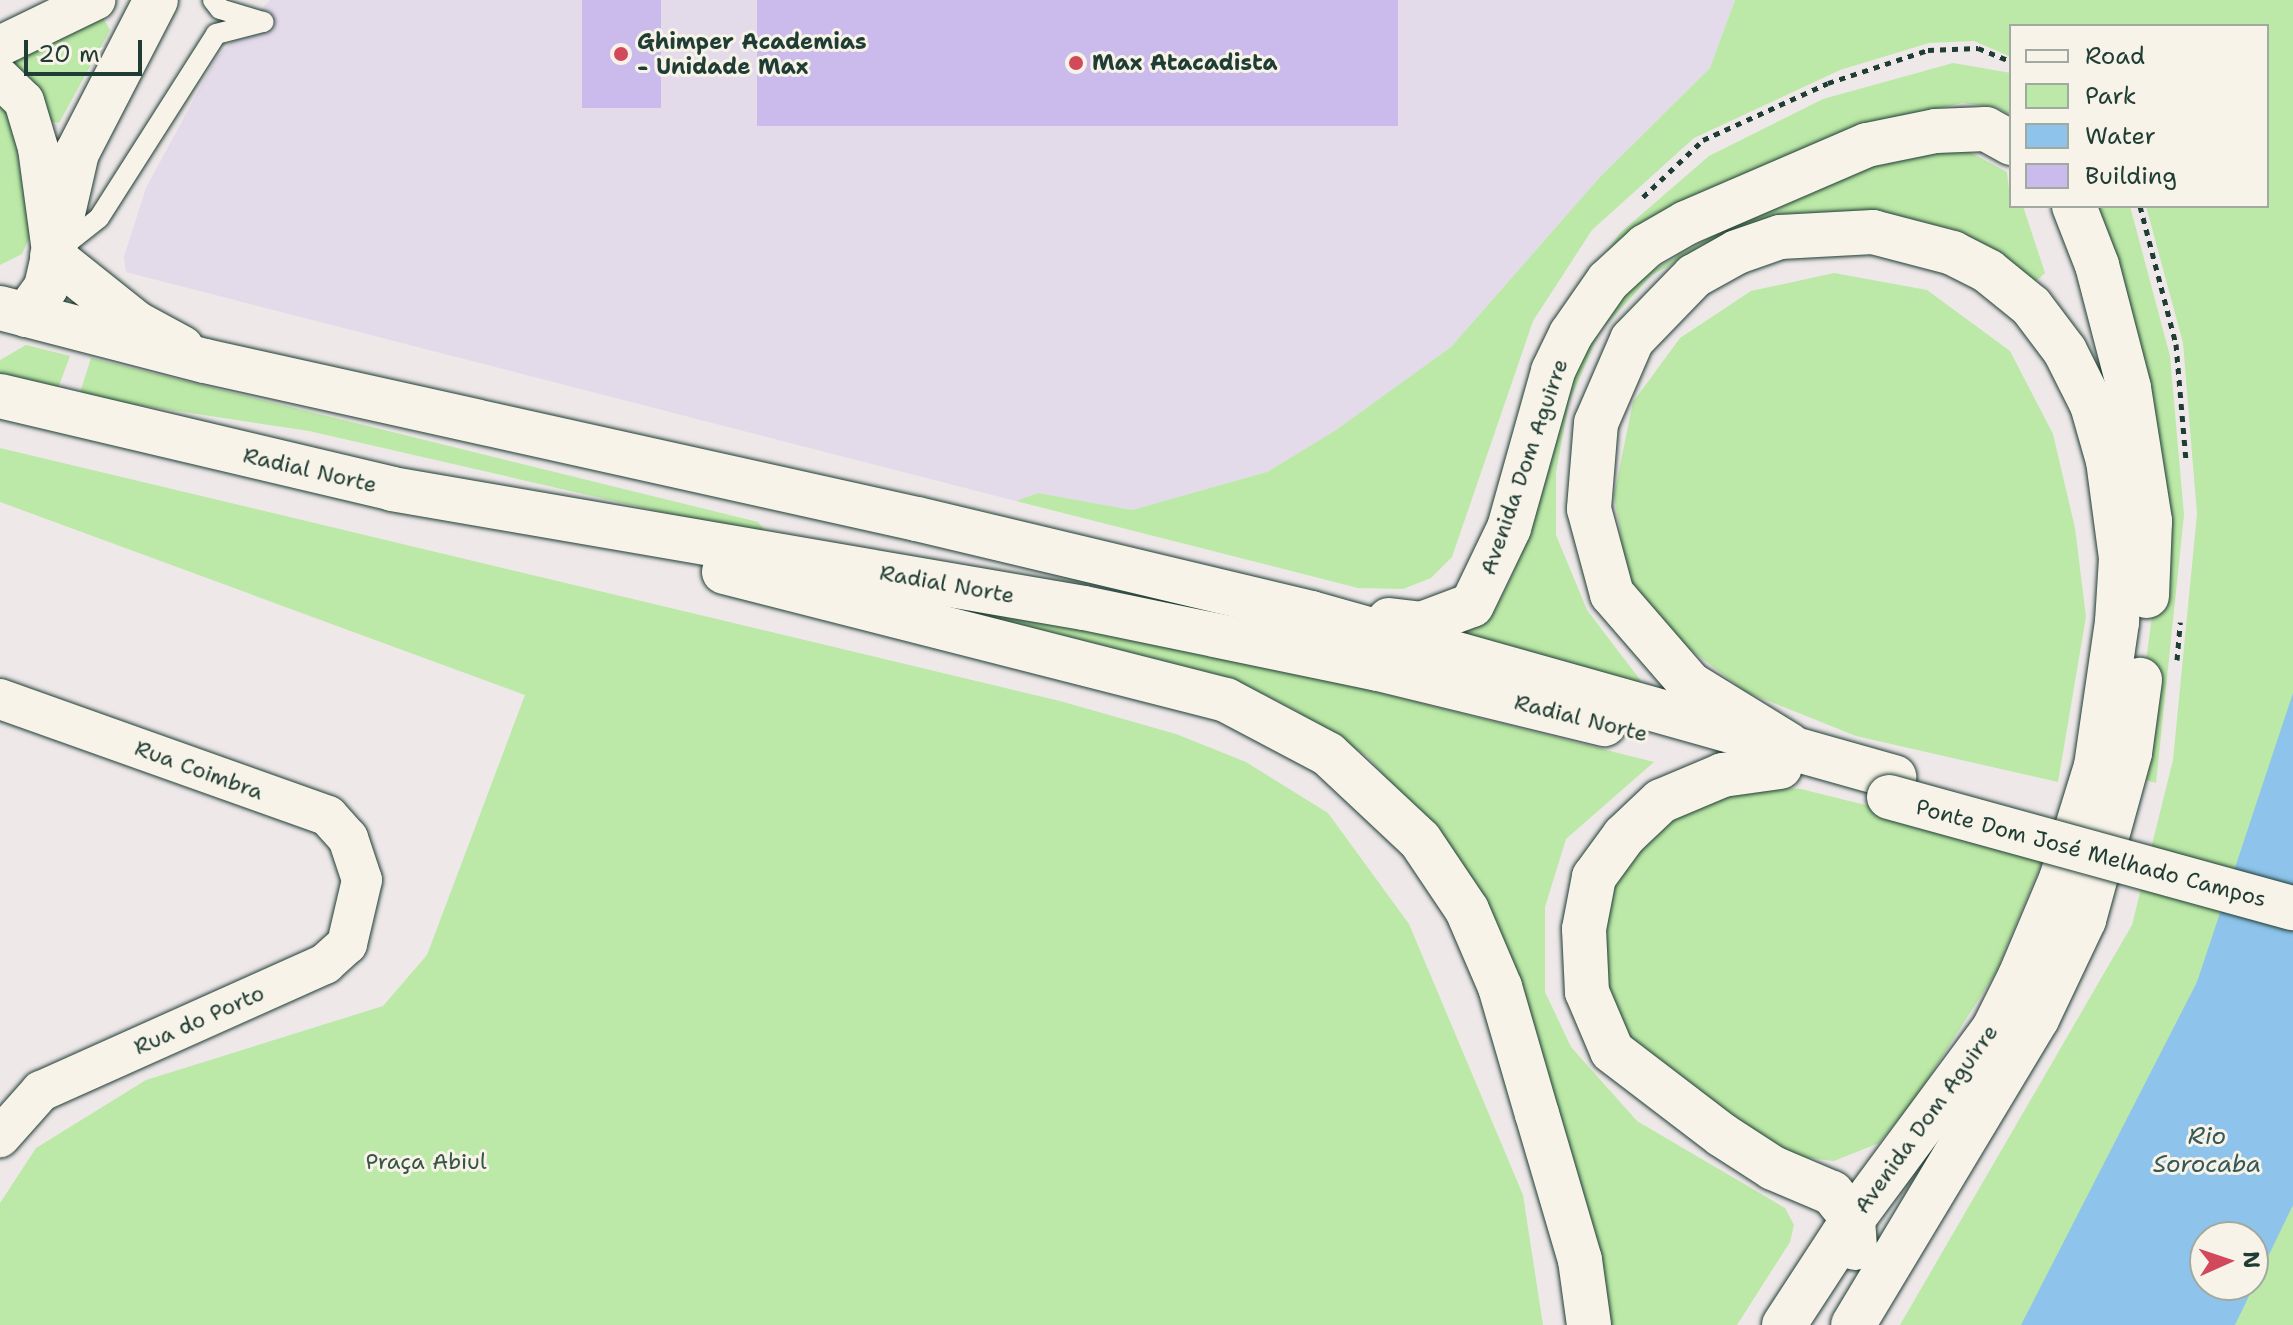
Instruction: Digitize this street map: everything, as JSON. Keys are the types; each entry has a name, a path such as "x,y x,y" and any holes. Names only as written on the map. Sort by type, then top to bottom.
{"main road":[{"path":"9,322 46,287 77,153 156,0"},
{"name":"Avenida Dom Aguirre","path":"1311,613 1421,624 1472,605 1509,528 1553,371 1571,334 1608,281 1646,246 1686,223 1867,145 1936,131 1986,129 2009,142"},
{"name":"Avenida Dom Aguirre","path":"1853,1325 2043,1005 2084,920 2130,753 2145,643 2150,521 2129,388 2097,265 2075,208"},
{"name":"Avenida Dom Aguirre","path":"1784,756 1690,684 1612,594 1589,509 1596,423 1632,340 1694,276 1737,252 1780,237 1873,232 1953,253 1988,271 2031,306 2065,351 2092,405 2108,461 2121,558 2110,689 2096,766 2061,879 1993,1030 1853,1219 1784,1325"},
{"name":"Radial Norte","path":"52,256 136,323 205,361"},
{"name":"Radial Norte","path":"9,322 205,361 917,519 1311,613 1892,787"},
{"name":"Radial Norte","path":"0,396 392,489 1084,608 1784,756"},
{"path":"392,489 1226,700 1328,754 1420,840 1467,910 1500,987 1580,1260 1589,1325"},
{"path":"1784,756 1723,775 1661,801 1624,836 1594,877 1584,929 1587,992 1612,1051 1667,1097 1773,1168 1832,1193 1853,1219 1856,1252 1849,1285 1829,1325"},
{"name":"Ponte Dom José Melhado Campos","path":"1892,787 2293,883"},
{"name":"Ponte Dom José Melhado Campos","path":"1892,787 2293,908"},
{"path":"1773,1168 1852,1179 1897,1161"}],"street":[{"path":"0,46 95,0"},
{"path":"0,78 24,101 38,148 52,256"},
{"name":"Rua Coimbra","path":"0,699 328,816 348,838 362,880"},
{"name":"Rua do Porto","path":"0,1137 41,1091 325,964 347,944 362,880"}],"lane":[{"path":"52,256 99,218 216,34 263,22 220,9 213,0"}],"path":[{"path":"1636,203 1703,140 1828,83 1928,50 1978,48 2009,60"}],"shaded area":[{"path":"270,0 1735,0 1710,68 1600,177 1451,347 1336,430 1267,472 1132,510 1038,493 1016,501 126,272 124,257 146,188 215,60"}],"green space":[{"path":"1735,0 2293,0 2293,1325 1900,1325 2132,925 2173,760 2197,514 2183,343 2147,208 2269,208 2269,24 2009,24 2009,56 1974,41 1929,43 1840,70 1694,138 1592,230 1533,321 1452,557 1431,578 1403,589 1358,588 1016,501 1038,493 1132,510 1267,472 1336,430 1451,347 1600,177 1710,68"},
{"path":"103,18 110,30 59,123 48,121 6,57"},
{"path":"1953,63 2009,73 2009,114 1995,107 1962,103 1891,119 1570,301 1620,233 1709,156 1823,99"},
{"path":"0,96 12,115 30,236 22,254 0,265"},
{"path":"1964,149 2007,172 2009,208 2024,208 2045,273 2035,282 1959,231 1882,212 1795,214 1723,236 1652,275 1600,331 1569,402 1556,472 1556,535 1587,610 1641,681 1642,690 1463,635 1493,614 1515,569 1571,377 1606,313 1646,274 1755,212 1909,152"},
{"path":"2097,208 2131,208 2170,356 2184,515 2156,783 2131,776 2153,608 2127,327"},
{"path":"1834,273 1927,290 2010,351 2053,434 2075,528 2086,617 2058,782 1856,736 1746,692 1683,644 1628,578 1614,495 1633,402 1680,338 1751,291"},
{"path":"26,345 70,356 57,391 0,378 0,360"},
{"path":"91,358 758,522 764,529 758,534 309,431 79,396"},
{"name":"Praça Abiul","path":"0,448 1060,701 1176,734 1246,762 1328,813 1409,924 1523,1195 1543,1325 0,1325 0,1203 36,1148 146,1080 383,1006 427,955 525,695 0,502"},
{"path":"991,605 1325,679 1654,762 1566,839 1545,907 1545,992 1571,1047 1637,1121 1785,1208 1794,1225 1790,1242 1737,1325 1608,1325 1444,843 1367,756 1295,710 1231,678 989,617"},
{"path":"1763,786 1801,789 2047,850 1996,972 1917,1096 1879,1143 1834,1161 1782,1155 1644,1057 1617,1017 1599,956 1605,907 1627,855 1672,815 1725,791"}],"water":[{"name":"Rio Sorocaba","path":"2293,693 2293,1205 2269,1255 2269,1221 2189,1221 2189,1301 2247,1301 2235,1325 2021,1325 2197,982"}],"building":[{"name":"Ghimper Academias - Unidade Max","path":"582,0 661,0 661,108 582,108"},
{"name":"Max Atacadista","path":"757,0 1398,0 1398,126 757,126"}],"place":[{"name":"Ghimper Academias - Unidade Max","path":"621,54"},
{"name":"Max Atacadista","path":"1076,63"}]}
